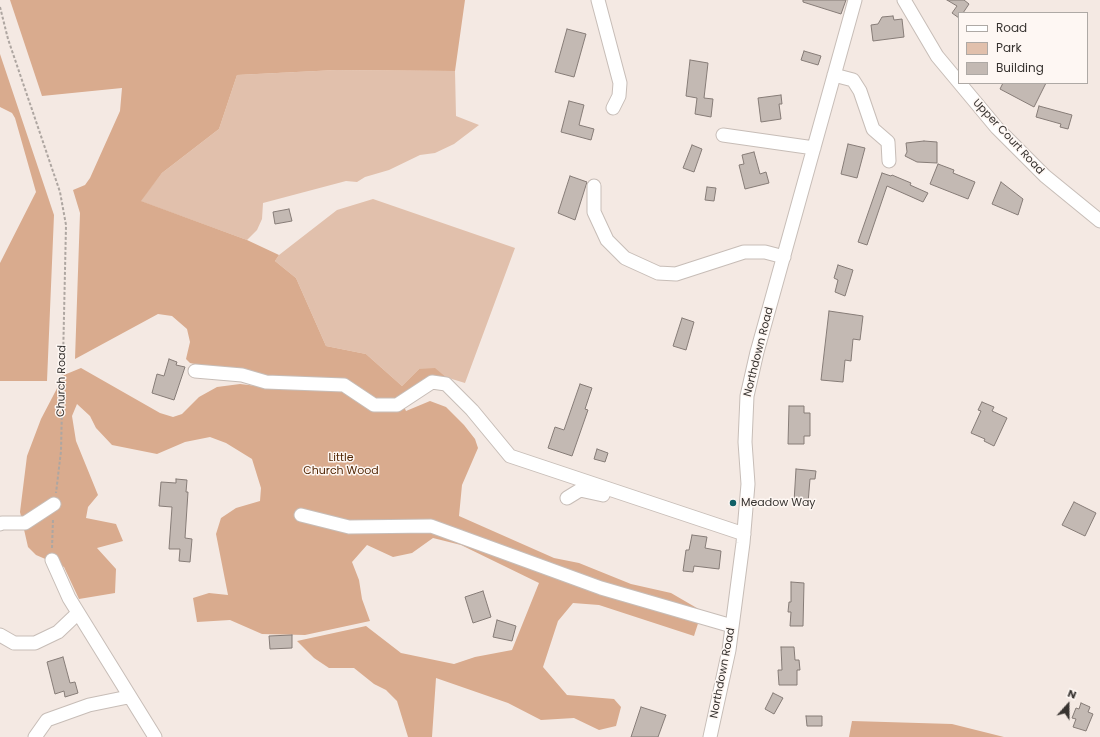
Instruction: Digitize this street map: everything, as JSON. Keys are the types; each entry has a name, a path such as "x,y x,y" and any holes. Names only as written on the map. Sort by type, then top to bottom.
{"street":[{"path":"598,0 620,84 619,96 613,108"},
{"name":"Northdown Road","path":"710,737 718,706 732,626 743,539 748,484 746,442 747,396 757,352 854,0"},
{"name":"Upper Court Road","path":"904,0 937,56 958,81"},
{"path":"834,75 853,80 860,91 873,129 888,142 889,161"},
{"name":"Upper Court Road","path":"960,84 997,128 1045,176 1100,221"},
{"path":"723,135 814,148"},
{"path":"594,186 594,212 607,240 625,258 658,273 676,274 744,252 765,252 784,257"},
{"path":"196,371 242,375 266,382 344,386 357,392 374,405 396,405 432,382 446,384 472,410 510,456 743,539"},
{"path":"567,498 580,490 594,492 743,539"},
{"path":"0,524 25,523 54,504"},
{"path":"302,515 349,527 430,526 601,588 732,626"},
{"path":"52,560 65,590 78,613 128,697 155,737"},
{"path":"0,635 14,643 34,643 58,632 78,613"},
{"path":"35,737 47,720 89,705 128,697"}],"path":[{"name":"Church Road","path":"0,7 8,38 60,192 66,225 61,452 54,504 52,560"}],"green space":[{"name":"Little Church Wood","path":"10,0 465,0 455,71 336,70 237,75 219,129 162,173 141,201 247,240 279,255 275,261 296,278 326,346 366,354 402,386 419,369 435,368 448,379 401,400 406,411 430,401 446,407 464,425 475,439 478,448 462,485 459,516 554,558 579,563 631,584 671,593 702,611 694,636 599,605 573,603 558,621 543,667 567,695 614,699 621,707 616,726 599,730 574,718 541,720 508,703 436,678 432,737 408,737 397,701 386,690 374,684 354,668 329,668 314,658 297,641 366,626 401,653 454,664 475,657 512,650 539,583 461,545 433,538 412,553 393,557 367,545 352,562 359,580 362,599 370,621 305,635 262,634 230,620 197,622 193,598 209,593 228,595 216,534 221,518 236,508 260,501 261,488 252,459 226,443 210,437 185,442 157,454 112,445 96,428 90,416 77,404 72,416 76,441 98,495 88,507 86,518 116,524 123,541 97,548 116,569 115,593 79,599 64,567 36,555 28,547 20,512 27,456 41,419 64,375 81,368 160,413 173,417 182,414 199,397 217,387 240,384 257,386 213,368 190,363 186,359 190,342 187,329 172,316 158,314 75,359 80,213 73,190 85,185 90,178 120,111 122,88 42,96"},
{"path":"0,54 54,215 47,381 0,381 0,263 36,192 15,118 12,113 0,107"},
{"path":"336,70 455,71 456,116 479,125 454,144 435,153 420,155 389,170 365,177 357,182 346,181 263,203 262,219 257,230 247,240 140,201 162,173 219,129 237,75"},
{"path":"373,199 515,248 465,383 419,369 402,386 366,354 326,346 296,278 275,261 279,255 337,210"},
{"path":"852,721 952,724 1004,737 849,737"}],"building":[{"path":"803,0 846,0 841,14 803,2"},
{"path":"947,0 964,0 969,4 964,12 958,12 958,17 952,13 957,6"},
{"path":"893,16 894,20 902,19 904,37 873,41 871,25 878,24 882,17"},
{"path":"567,29 586,34 574,77 555,72"},
{"path":"804,51 821,56 818,65 801,60"},
{"path":"690,60 708,63 704,98 713,99 711,117 695,114 697,98 686,96"},
{"path":"1002,84 1046,84 1034,107 1000,89"},
{"path":"781,95 782,104 779,104 781,119 761,122 758,98"},
{"path":"569,101 584,105 579,125 594,129 591,140 561,132"},
{"path":"1039,106 1072,115 1068,129 1060,127 1061,124 1036,117"},
{"path":"924,141 937,142 937,163 917,162 905,156 907,152 906,143"},
{"path":"848,144 865,148 857,178 841,174"},
{"path":"692,145 702,149 694,172 683,168"},
{"path":"754,152 760,174 766,172 769,183 745,189 739,165 744,164 742,155"},
{"path":"938,164 954,170 953,173 975,182 968,199 930,184"},
{"path":"882,173 892,175 911,183 910,185 928,193 923,202 887,186 867,245 858,242"},
{"path":"570,176 587,182 575,220 558,213"},
{"path":"1001,182 1023,199 1018,215 992,204"},
{"path":"707,187 716,188 714,201 705,200"},
{"path":"289,209 292,221 275,224 273,212"},
{"path":"838,265 853,270 845,296 835,292 838,280 834,278"},
{"path":"829,311 863,316 860,340 853,339 851,361 845,360 843,382 821,380"},
{"path":"682,318 694,322 686,350 673,346"},
{"path":"169,359 177,362 176,365 185,367 174,400 152,393 157,374 164,376"},
{"path":"580,384 592,388 585,409 588,410 572,456 548,448 555,427 564,430"},
{"path":"982,402 994,407 992,411 1007,418 994,446 984,441 985,439 971,433 981,411 978,410"},
{"path":"789,406 804,406 804,413 810,413 810,436 804,436 804,444 788,444"},
{"path":"597,449 608,453 605,462 594,459"},
{"path":"796,469 816,471 815,479 810,479 808,503 794,502"},
{"path":"176,479 187,480 186,492 188,492 185,538 192,539 190,562 179,561 180,549 169,549 172,507 159,506 161,482 176,483"},
{"path":"1074,502 1096,513 1085,536 1062,525"},
{"path":"692,535 707,537 705,548 721,551 719,569 694,566 693,572 683,571 686,550 689,550"},
{"path":"791,582 804,583 803,626 790,626 791,612 788,612 789,602 791,602"},
{"path":"483,591 491,617 473,623 465,597"},
{"path":"497,620 516,626 512,641 493,637"},
{"path":"292,635 292,648 270,649 269,636"},
{"path":"781,647 794,647 795,660 799,660 800,670 797,670 797,685 779,685 778,670 782,670"},
{"path":"63,657 70,683 75,682 78,693 65,697 64,691 55,694 47,662"},
{"path":"773,693 783,698 774,714 765,709"},
{"path":"1081,703 1090,707 1088,712 1093,714 1086,731 1073,727 1076,719 1072,718 1076,708 1079,709"},
{"path":"641,707 666,715 658,737 631,737"},
{"path":"806,716 822,716 822,726 807,726"}],"place":[{"name":"Meadow Way","path":"733,503"}]}
